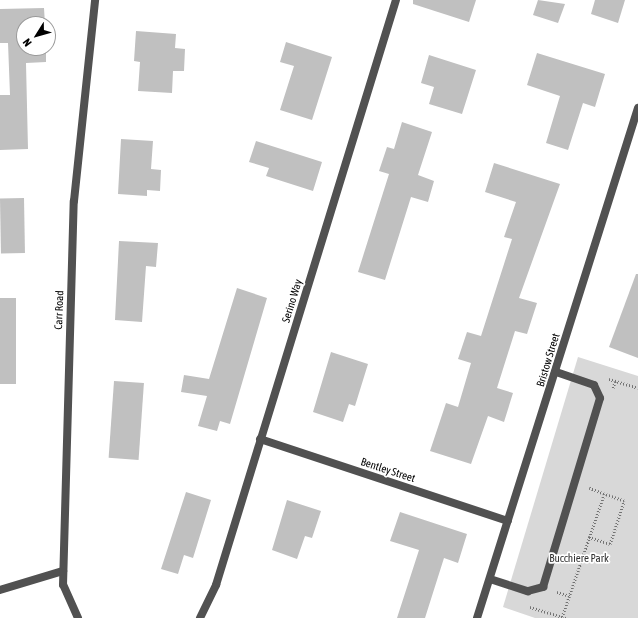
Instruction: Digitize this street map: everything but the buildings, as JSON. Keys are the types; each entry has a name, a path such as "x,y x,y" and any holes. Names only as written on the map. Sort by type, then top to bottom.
{"street":[{"name":"Carr Road","path":"78,618 63,585 63,571 74,201 95,0"},
{"name":"Serino Way","path":"200,618 207,608 396,0"},
{"name":"Bristow Street","path":"477,618 634,136 638,108"},
{"path":"490,579 528,591 543,587 600,398 594,385 556,372"},
{"name":"Bentley Street","path":"260,439 508,521"},
{"path":"0,590 63,571"}],"path":[{"path":"611,396 616,381"},
{"path":"584,486 624,501 610,544 589,537"},
{"path":"562,617 604,494"},
{"path":"525,606 566,618"}],"green space":[{"name":"Bucchiere Park","path":"578,357 638,376 638,618 535,618 503,607"}]}
